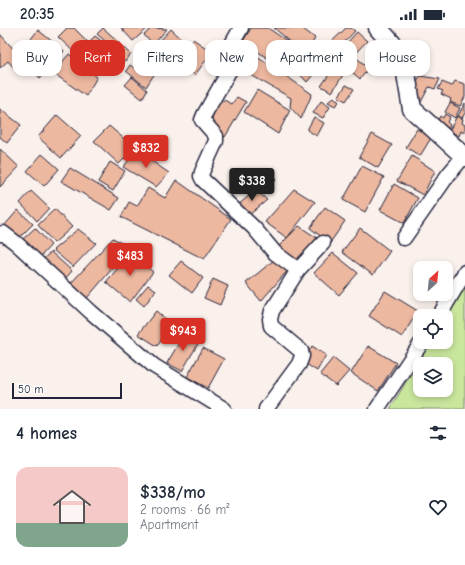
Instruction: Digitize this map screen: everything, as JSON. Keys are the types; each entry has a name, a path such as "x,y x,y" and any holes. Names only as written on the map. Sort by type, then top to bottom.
{"street":[{"path":"241,28 228,49 232,58 232,66 202,120 216,136 216,141 202,172 202,176 203,180 254,228 275,253 298,270"},
{"path":"378,28 403,56 412,110 464,156 448,174 404,238"},
{"path":"0,234 3,233 16,243 154,366 224,409"},
{"path":"266,409 299,364 302,356 301,351 271,326 270,320 272,311 298,270 323,243"},
{"path":"443,309 465,272"},
{"path":"377,409 417,349"}],"green space":[{"path":"465,282 465,409 390,409 413,370 413,397 453,397 453,357 421,357 426,349 453,349 453,309 450,309"}],"building":[{"path":"67,28 74,28 86,40 70,40 70,48 58,37"},
{"path":"103,28 117,40 104,40 97,34"},
{"path":"121,28 148,28 133,40"},
{"path":"152,28 167,29 157,40 148,40 144,35"},
{"path":"251,28 268,28 285,40 266,40 266,57 258,52 258,40 244,40"},
{"path":"274,28 302,28 315,38 314,40 288,40"},
{"path":"346,28 351,28 355,31 346,40 333,40"},
{"path":"171,29 183,40 161,40"},
{"path":"38,30 50,40 30,40"},
{"path":"357,32 366,40 357,51 357,40 350,40"},
{"path":"0,34 12,47 12,66 8,61 0,68"},
{"path":"95,36 100,40 91,40"},
{"path":"197,42 205,47 205,61 197,72"},
{"path":"125,48 131,54 125,62"},
{"path":"69,54 70,76 97,77 86,96 57,76 62,76 62,62"},
{"path":"258,57 266,62 266,76 286,76 312,94 301,119 290,107 291,98 252,76 258,76"},
{"path":"357,58 365,65 365,73 360,79 357,76"},
{"path":"130,65 133,67 133,76 153,76 146,87 126,71"},
{"path":"301,76 312,76 307,82"},
{"path":"328,76 342,76 332,92 321,86"},
{"path":"420,76 440,79 435,89 429,87 421,102 416,98 419,90 413,87"},
{"path":"132,77 147,90 142,99 125,85"},
{"path":"455,81 465,84 465,97 460,106 450,102 451,99 441,94 443,91 438,89 442,82 452,86"},
{"path":"346,85 354,89 346,101 338,97"},
{"path":"257,90 290,110 278,134 244,112"},
{"path":"237,97 246,102 225,137 211,128 214,108 224,100 232,104"},
{"path":"334,97 339,102 335,106 328,102"},
{"path":"321,101 330,107 323,118 313,113"},
{"path":"450,103 460,108 455,118 445,112"},
{"path":"465,103 465,113 462,118 458,116"},
{"path":"0,109 21,125 7,143 0,137"},
{"path":"445,114 450,117 447,122 450,125 448,130 437,122 440,116 443,118"},
{"path":"57,115 81,136 61,158 38,137"},
{"path":"457,116 463,119 462,123 465,125 465,133 461,131 459,136 449,131"},
{"path":"314,117 324,123 317,136 307,130"},
{"path":"109,126 135,148 119,164 94,141"},
{"path":"417,129 431,138 420,156 406,147"},
{"path":"372,134 392,145 378,168 359,157"},
{"path":"0,149 19,167 0,187"},
{"path":"137,151 169,173 156,187 123,167"},
{"path":"42,154 59,169 44,186 27,171"},
{"path":"412,156 435,171 423,195 397,181"},
{"path":"110,162 125,171 113,191 98,182"},
{"path":"362,166 384,177 365,212 343,200"},
{"path":"70,168 119,198 111,210 61,181"},
{"path":"267,171 276,180 265,191 257,182"},
{"path":"176,180 231,219 204,259 121,217 129,202 137,206 148,188 165,198"},
{"path":"394,184 418,198 404,223 380,210"},
{"path":"294,189 315,202 287,238 265,222"},
{"path":"256,190 267,200 249,215 238,205"},
{"path":"31,191 49,208 37,221 20,203"},
{"path":"325,207 345,221 330,243 310,228"},
{"path":"55,209 72,227 54,243 38,225"},
{"path":"18,210 33,224 18,239 4,226"},
{"path":"299,226 320,240 299,264 277,248"},
{"path":"35,228 51,245 40,257 22,240"},
{"path":"360,228 390,251 373,275 342,252"},
{"path":"78,229 96,243 73,267 53,250"},
{"path":"113,238 130,248 87,298 71,283"},
{"path":"51,252 72,271 64,280 41,261"},
{"path":"131,253 153,272 130,302 106,282"},
{"path":"333,253 358,273 339,295 314,273"},
{"path":"274,260 289,269 261,301 246,283"},
{"path":"181,261 203,278 192,293 169,275"},
{"path":"213,279 228,286 220,305 204,298"},
{"path":"148,285 156,290 144,306 136,299"},
{"path":"385,291 415,309 413,309 413,319 402,337 369,316"},
{"path":"156,311 173,325 157,346 138,334"},
{"path":"185,333 199,342 182,371 167,363"},
{"path":"312,346 326,355 317,371 303,362"},
{"path":"368,346 396,363 378,391 351,373"},
{"path":"203,348 224,359 208,388 187,377"},
{"path":"333,358 349,371 336,386 320,374"}]}
